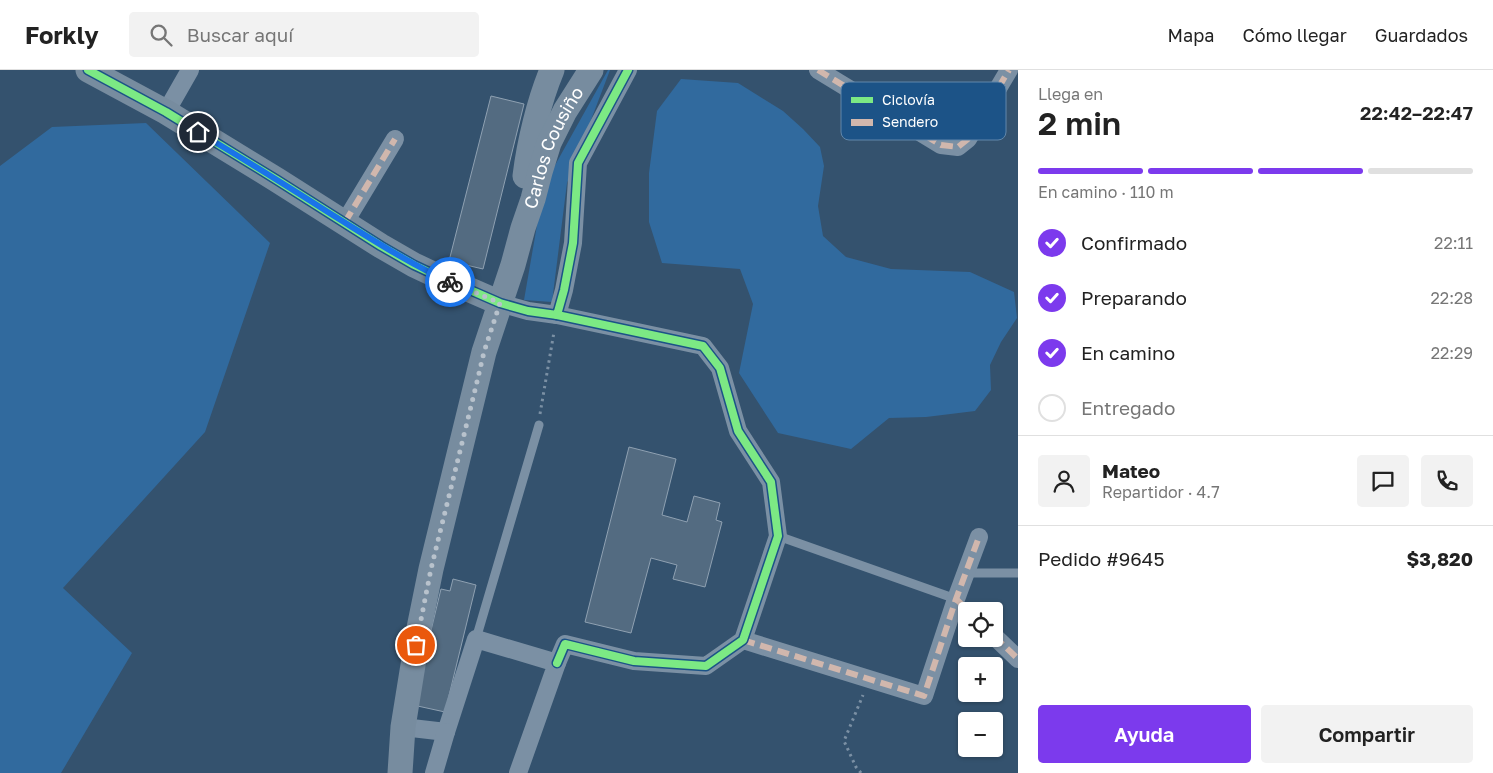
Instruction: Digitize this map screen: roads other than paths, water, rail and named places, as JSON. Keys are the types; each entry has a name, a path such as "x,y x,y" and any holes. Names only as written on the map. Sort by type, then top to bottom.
{"main road":[{"path":"88,70 166,112 381,246 431,273 500,303"},
{"name":"Carlos Cousiño","path":"400,773 403,727 419,628 431,569 484,352 513,265 549,143 564,111 591,70"},
{"name":"Carlos Cousiño","path":"523,228 526,164 550,71"}],"street":[{"path":"166,112 190,70"},
{"path":"557,315 573,243 578,163 628,70"},
{"path":"818,70 841,84"},
{"path":"1002,82 1009,70"},
{"path":"345,222 395,139"},
{"path":"931,140 941,146 958,147 968,140"},
{"path":"500,303 528,311 557,315 703,346 720,368 738,431 771,482 778,536 743,640 706,666 634,661 566,644 557,663 518,773"},
{"path":"963,602 966,573 980,536"},
{"path":"743,640 924,696 958,617"},
{"path":"434,773 476,639 557,663"},
{"path":"1003,645 1018,659"},
{"path":"403,727 446,732"}],"lane":[{"path":"476,639 539,425"},
{"path":"778,536 958,603"},
{"path":"966,573 1018,573"}]}
